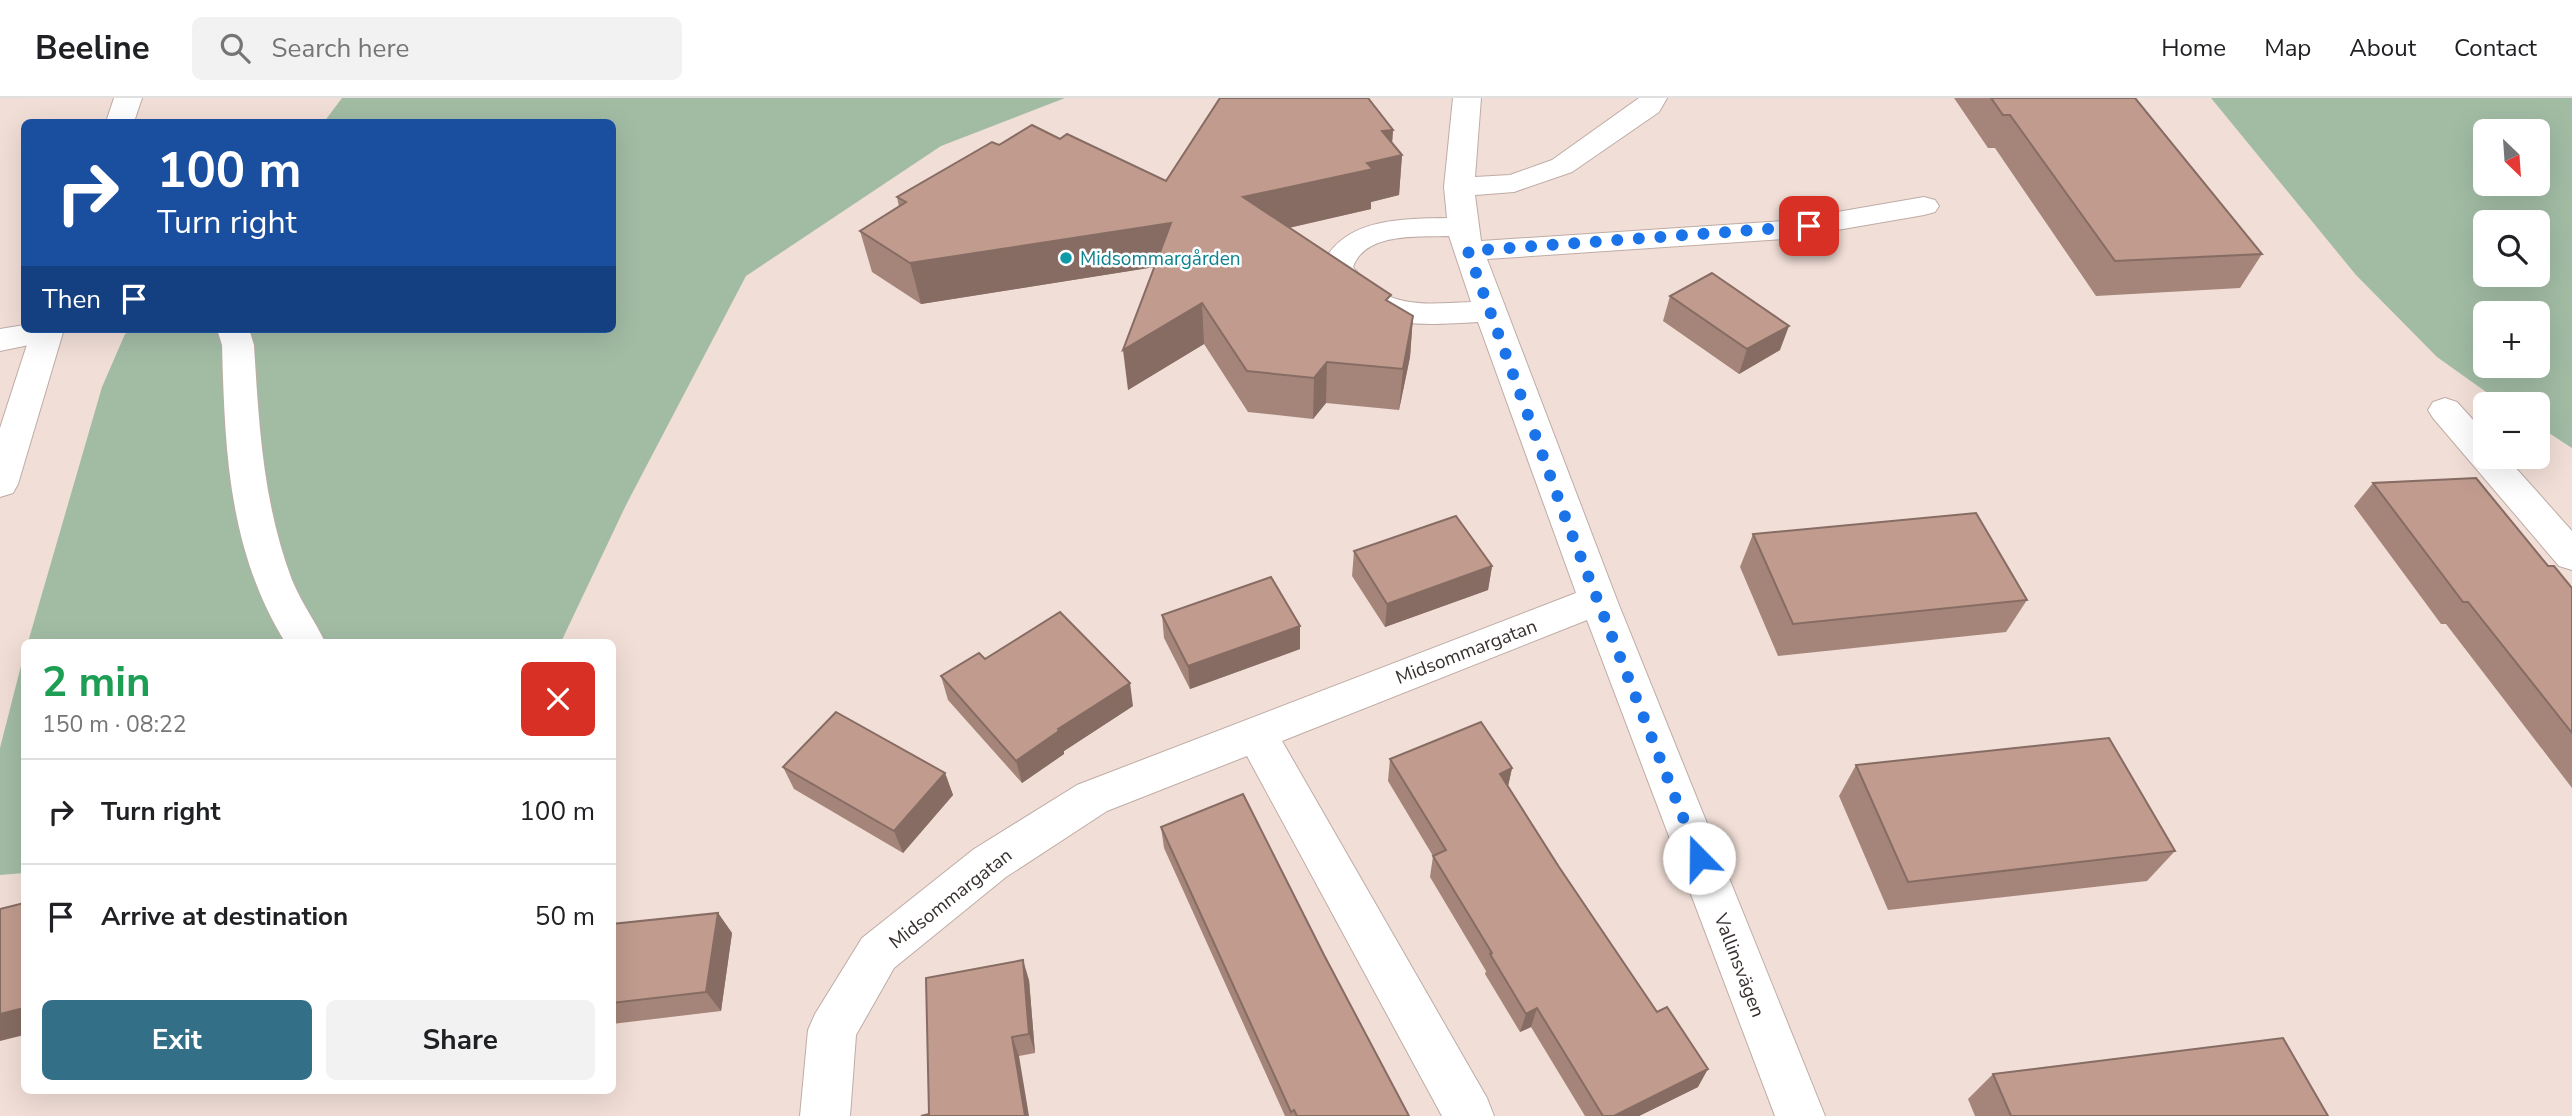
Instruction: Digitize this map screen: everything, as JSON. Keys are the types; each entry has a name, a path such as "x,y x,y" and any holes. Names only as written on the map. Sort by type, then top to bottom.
{"street":[{"path":"121,119 128,98"},
{"name":"Vallinsvägen","path":"1467,98 1459,187 1464,239 1598,600 1800,1116"},
{"path":"1459,187 1514,183 1562,166 1604,140 1650,106 1653,98"},
{"path":"1490,311 1398,313 1372,303 1349,288 1337,268 1343,251 1357,240 1395,230 1464,239 1785,230 1924,206"},
{"path":"0,340 34,333"},
{"path":"0,484 47,333"},
{"path":"234,333 238,345 245,470 261,538 289,619 303,639"},
{"path":"2445,410 2473,442"},
{"path":"2496,469 2572,555"},
{"name":"Midsommargatan","path":"825,1116 832,1030 878,953 990,863 1092,798 1598,600"},
{"path":"1255,732 1469,1116"}],"green space":[{"path":"342,98 1065,98 941,146 746,276 626,505 562,639 29,639 102,387 127,333 616,333 616,119 326,119"},
{"path":"2211,98 2572,98 2572,448 2550,434 2550,392 2486,392 2437,357 2356,275"},
{"path":"21,666 21,873 0,875 0,748"}],"building":[{"path":"1220,98 1368,98 1393,130 1382,131 1402,155 1367,163 1373,169 1243,197 1391,295 1386,300 1413,316 1403,369 1327,362 1314,378 1247,371 1202,303 1123,350 1171,223 910,263 860,231 906,202 897,197 992,142 999,145 1032,125 1060,139 1067,134 1166,181"},
{"path":"1991,98 2135,98 2262,254 2115,261 2010,115 2003,115"},
{"path":"1712,273 1789,326 1747,349 1670,296"},
{"path":"2476,478 2548,566 2554,566 2572,588 2572,733 2468,602 2463,602 2373,483"},
{"path":"1976,513 2027,600 1793,624 1753,534"},
{"path":"1456,516 1492,566 1387,604 1354,551"},
{"path":"1271,577 1300,626 1188,666 1162,615"},
{"path":"1060,612 1130,683 1058,729 1059,731 1016,761 941,676 979,653 985,659"},
{"path":"836,712 945,773 894,831 783,767"},
{"path":"1481,722 1512,768 1500,774 1559,867 1657,1012 1667,1007 1708,1069 1614,1116 1603,1116 1537,1008 1526,1014 1433,856 1446,850 1390,759"},
{"path":"2109,738 2175,851 1908,882 1856,765"},
{"path":"1243,794 1409,1116 1297,1116 1294,1110 1291,1112 1161,827"},
{"path":"21,904 21,1009 0,1014 0,909"},
{"path":"718,913 706,992 616,1003 616,924"},
{"path":"1023,960 1029,1034 1012,1037 1025,1116 921,1116 929,1114 926,978"},
{"path":"2283,1038 2328,1116 2011,1116 1993,1074"}],"place":[{"name":"Midsommargården","path":"1066,258"}],"route":[{"path":"1699,858 1567,522 1468,251 1785,230 1809,226"}]}
